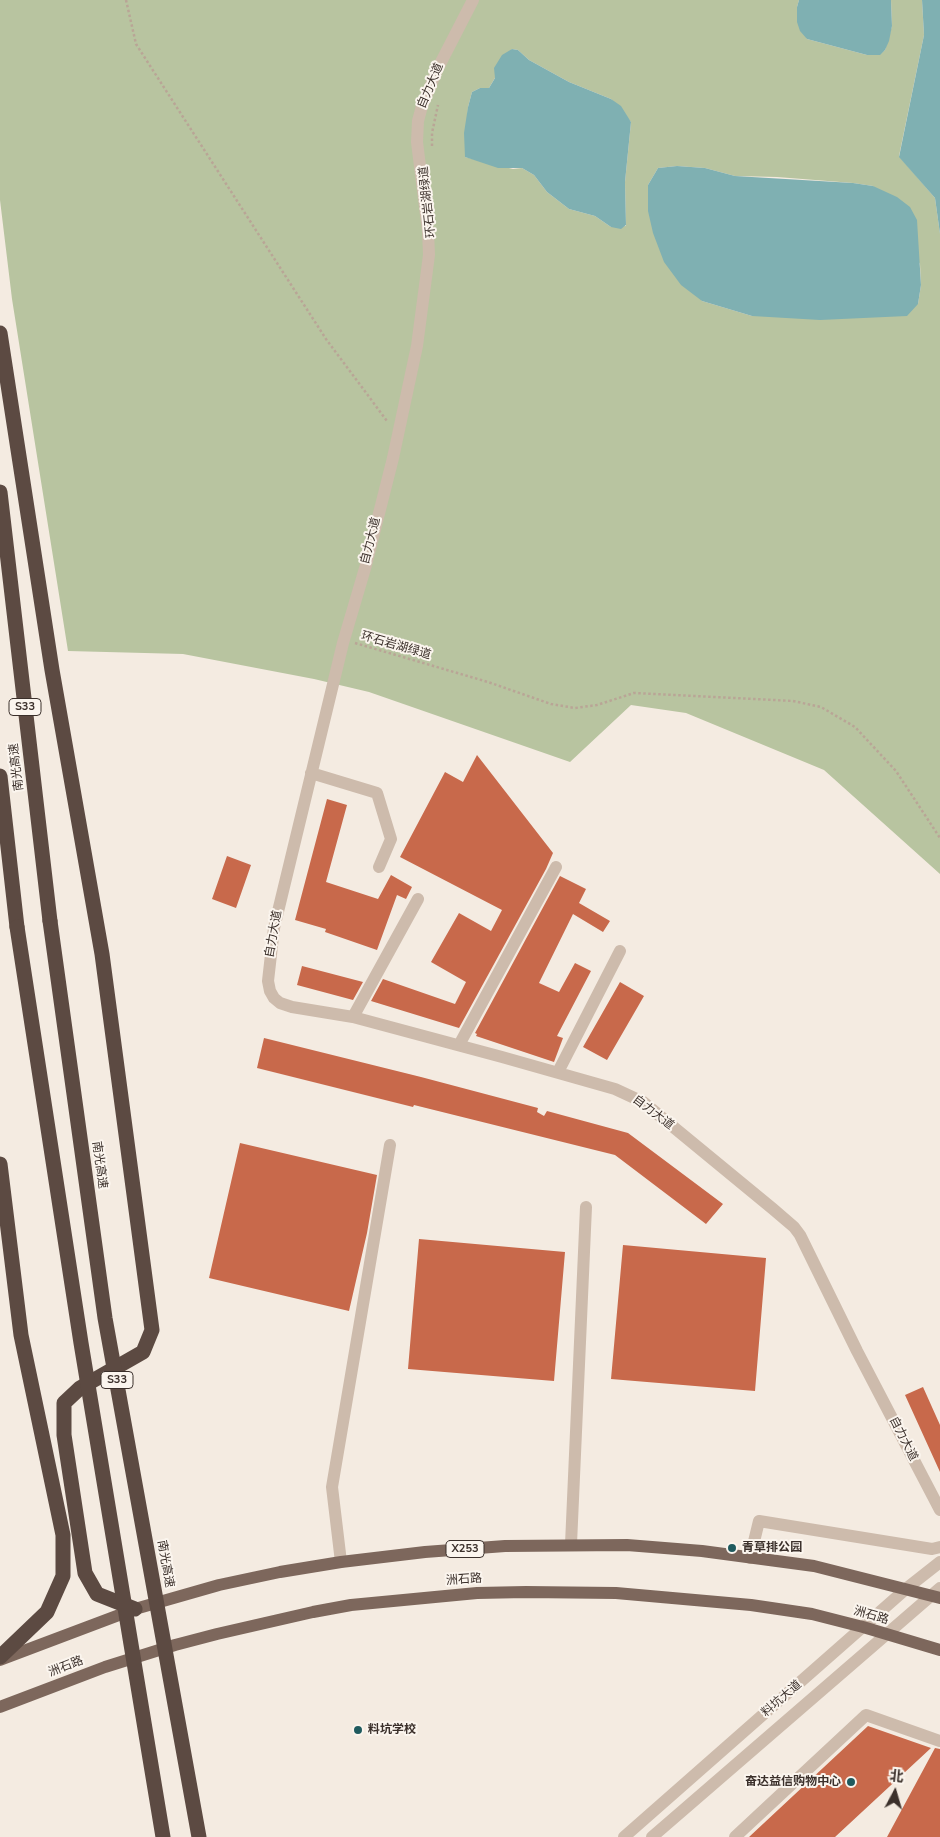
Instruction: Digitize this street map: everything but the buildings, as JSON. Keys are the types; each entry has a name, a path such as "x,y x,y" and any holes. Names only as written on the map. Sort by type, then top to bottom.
{"highway":[{"path":"0,333 52,670 102,954 152,1330 143,1352 80,1388 64,1403 64,1435 85,1573 97,1594 135,1609"},
{"name":"南光高速","path":"0,492 50,921 105,1318 199,1837"},
{"name":"南光高速","path":"0,776 17,927 81,1343 163,1837"},
{"path":"0,1164 21,1335 63,1535 63,1576 47,1612 0,1658"}],"main road":[{"name":"X253","path":"0,1658 135,1609 219,1586 280,1572 341,1562 425,1552 496,1547 571,1544 627,1545 702,1551 814,1566 937,1594"},
{"name":"洲石路","path":"0,1707 105,1667 175,1645 313,1612 394,1600 477,1593 616,1593 751,1605 812,1614 864,1627 940,1650"}],"street":[{"name":"自力大道","path":"473,0 438,68 422,106 418,121 417,142 428,231 429,255 417,346 398,437 366,565 343,643 274,928 268,981 270,991 274,998 292,1007 353,1017 459,1045 615,1089 643,1102 794,1227 807,1248 857,1351 940,1510"},
{"path":"311,773 377,793 391,839 379,867"},
{"path":"459,1045 556,867"},
{"path":"353,1017 418,899"},
{"path":"558,1072 620,950"},
{"path":"341,1562 332,1486 390,1145"},
{"path":"571,1544 586,1207"},
{"path":"750,1558 759,1521 932,1549 940,1547"},
{"name":"料坑大道","path":"624,1837 907,1588 940,1562"},
{"name":"料坑大道","path":"652,1837 937,1594"},
{"path":"736,1837 866,1715 940,1741"}],"path":[{"path":"126,0 136,44 326,339 398,437"},
{"name":"环石岩湖绿道","path":"432,150 432,132 439,101"},
{"name":"环石岩湖绿道","path":"353,643 488,682 551,704 575,708 597,705 634,693 793,701 821,707 855,727 896,771 940,838"}],"green space":[{"path":"0,0 799,0 797,7 807,39 867,55 879,55 885,50 892,26 891,0 922,0 924,35 899,156 935,198 940,234 940,874 824,770 686,713 631,705 570,762 369,692 314,679 183,654 68,651 12,299 0,200","holes":["512,49 518,50 529,60 569,82 611,99 631,122 625,182 626,226 611,227 595,216 569,209 547,192 534,175 522,168 513,169 465,157 468,107 472,92 480,88 489,88","677,166 705,168 735,176 777,177 873,186 920,264 921,285 918,304 752,316 702,301 648,185 658,168"]}],"water":[{"path":"799,0 891,0 892,26 885,50 880,55 867,55 807,39 800,31 797,22"},
{"path":"922,0 940,0 940,234 935,198 899,157 924,35"},
{"path":"512,49 518,50 529,60 569,82 611,99 621,106 631,122 625,182 626,225 621,229 611,227 595,216 569,209 547,192 534,175 522,168 498,168 465,157 464,133 472,92 480,88 489,88 495,78 494,68 502,55"},
{"path":"677,166 705,168 735,176 853,183 873,186 897,197 910,207 917,220 921,285 918,304 907,316 820,320 752,316 702,301 681,285 664,262 653,233 648,211 648,185 658,168"}],"place":[{"name":"青草排公园","path":"732,1548"},
{"name":"料坑学校","path":"358,1730"},
{"name":"奋达益信购物中心","path":"851,1782"}]}
